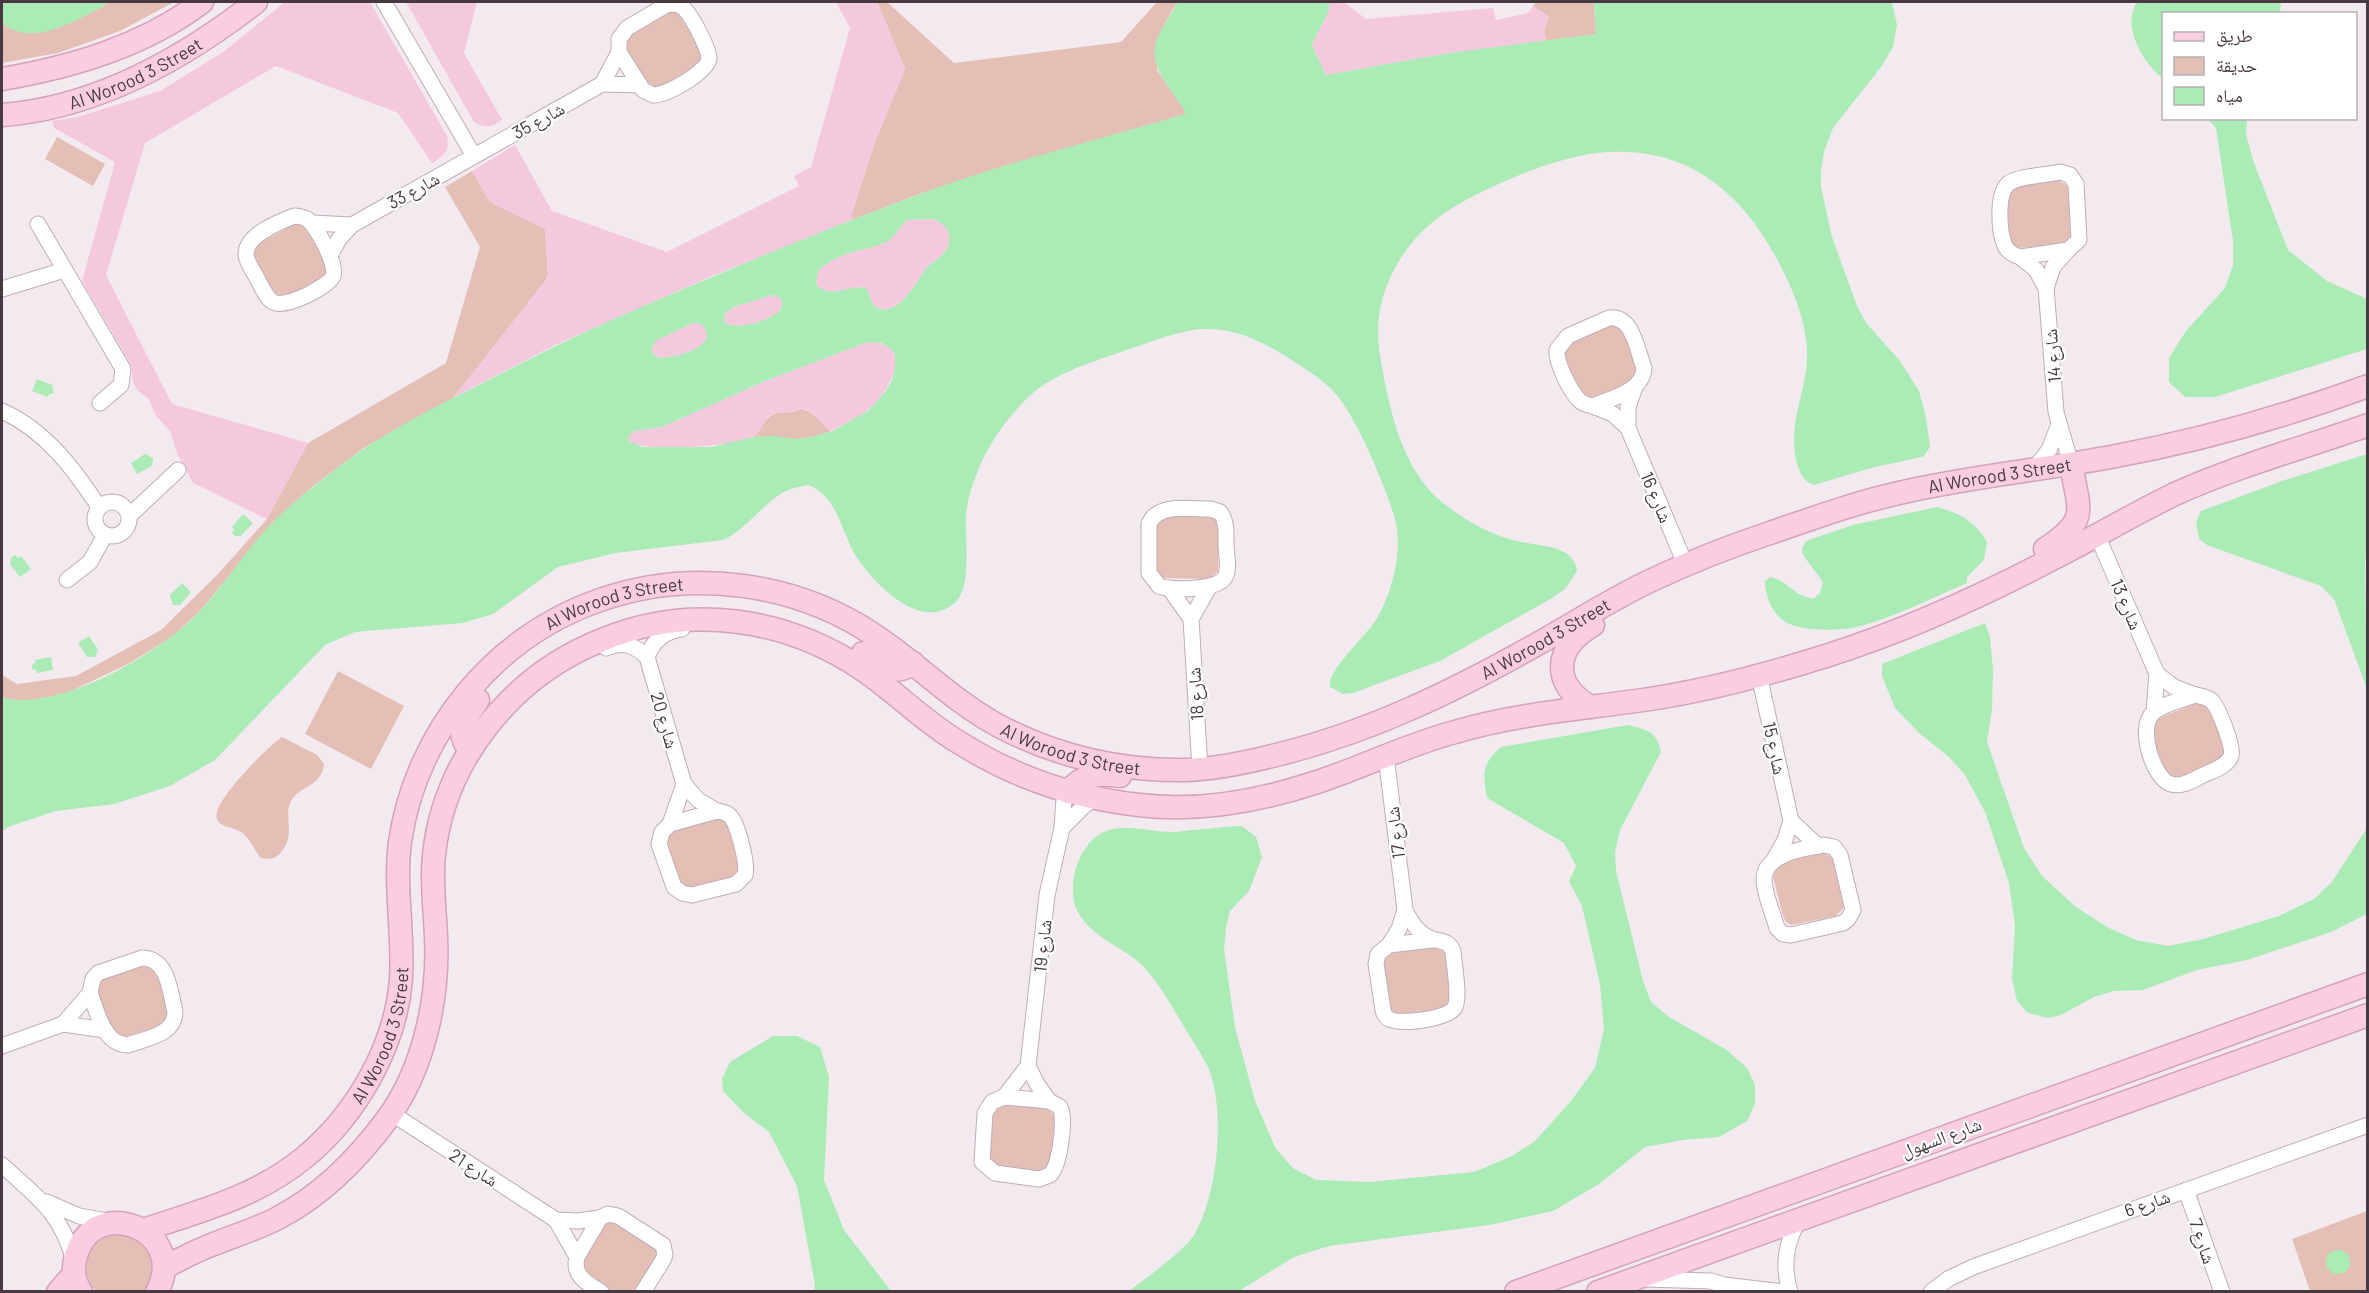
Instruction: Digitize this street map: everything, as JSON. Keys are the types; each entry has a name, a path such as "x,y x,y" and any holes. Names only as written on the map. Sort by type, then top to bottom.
{"street":[{"name":"Al Worood 3 Street","path":"2,79 69,65 111,51 151,33 202,2"},
{"name":"Al Worood 3 Street","path":"2,115 40,110 71,102 146,73 216,33 256,2"},
{"path":"384,2 474,156"},
{"path":"676,4 688,13 710,54 706,68 658,95 647,93 640,85 619,52 618,46 622,33 661,7 676,4"},
{"path":"619,52 602,84 640,85"},
{"name":"شارع 35","path":"474,156 602,84"},
{"name":"شارع 33","path":"352,225 312,223 300,216 294,216 255,237 246,250 247,261 269,299 273,303 284,305 328,283 335,268 330,256 339,239 352,225 474,156"},
{"path":"2060,172 2070,175 2076,184 2080,235 2076,244 2054,267 2046,288 2036,270 2010,252 2004,244 2000,202 2003,189 2014,180 2060,172"},
{"path":"312,223 330,256"},
{"path":"38,224 123,369 122,385 100,403"},
{"path":"2020,257 2068,250"},
{"path":"2,289 64,270"},
{"name":"شارع 14","path":"2046,288 2059,424 2071,464"},
{"name":"شارع 16","path":"1628,429 1628,407 1635,387 1642,378 1644,368 1629,326 1625,321 1609,318 1568,336 1557,350 1558,363 1577,398 1584,404 1613,414 1628,429 1686,566"},
{"name":"Al Worood 3 Street","path":"143,1230 230,1202 271,1182 309,1154 341,1122 368,1081 389,1035 401,986 398,886 400,846 407,806 420,768 438,732 461,699 488,669 519,643 556,619 597,600 640,588 684,583 733,584 778,592 827,609 872,633 971,709 1031,740 1062,753 1103,763 1144,769 1193,770 1250,762 1300,749 1397,715 1491,670 1650,580 1765,534 1878,498 1941,484 2130,453 2226,431 2367,386"},
{"path":"1593,406 1635,387"},
{"path":"2,411 15,417 43,438 73,470 99,507"},
{"name":"شارع 14","path":"2033,470 2049,450 2059,424"},
{"name":"Al Worood 3 Street","path":"161,1283 190,1254 274,1220 303,1204 354,1160 392,1113 412,1075 426,1033 435,989 437,944 433,861 439,822 448,794 470,750 498,714 539,675 567,656 598,641 641,627 697,619 760,624 818,644 867,673 934,727 962,745 1022,775 1068,792 1144,806 1230,803 1273,795 1315,783 1454,732 1489,723 1671,695 1759,675 1860,644 1975,597 2145,509 2217,476 2367,425"},
{"path":"1975,597 2000,577 2071,530 2079,510 2071,464"},
{"path":"129,516 178,470"},
{"path":"117,502 127,510 129,516 127,528 123,533 111,537 105,535 96,526 96,513 104,504 117,502"},
{"path":"1210,509 1223,516 1227,571 1220,584 1209,587 1169,588 1154,583 1149,573 1149,524 1154,515 1163,510 1210,509"},
{"path":"67,580 90,562 105,535"},
{"name":"شارع 13","path":"2097,535 2157,674 2154,711 2149,717 2145,733 2160,777 2171,784 2185,784 2224,765 2231,756 2232,750 2213,703 2205,697 2175,687 2157,674"},
{"path":"1591,706 1579,700 1569,690 1563,678 1561,664 1565,650 1572,639 1619,609 1650,580"},
{"path":"1169,588 1191,619 1209,587"},
{"name":"شارع 18","path":"1191,619 1193,770"},
{"path":"539,675 613,645 632,645 647,657 657,639 675,630 760,624"},
{"path":"818,644 826,640 845,643 888,670 905,669 913,663"},
{"path":"470,750 462,738 463,722 519,643"},
{"name":"شارع 20","path":"647,657 684,784"},
{"name":"شارع 15","path":"1759,675 1791,821"},
{"path":"2154,711 2195,695"},
{"name":"شارع 17","path":"1386,756 1405,910 1399,929 1376,959 1384,1015 1396,1021 1442,1017 1453,1011 1457,999 1453,951 1451,946 1442,940 1431,940 1416,927 1405,910"},
{"path":"1068,792 1074,784 1095,775 1155,779 1193,770"},
{"path":"684,784 698,800 717,811 727,813 734,820 746,863 745,875 736,884 692,895 678,891 659,844 662,832 670,824 684,784"},
{"name":"شارع 19","path":"1028,1066 1047,895 1068,792"},
{"path":"1062,828 1086,804 1097,799"},
{"path":"670,824 717,811"},
{"path":"1775,858 1818,846 1834,847 1840,855 1854,904 1851,915 1843,923 1791,935 1777,928 1764,880 1766,870 1785,840 1791,821 1818,846"},
{"path":"1389,945 1431,940"},
{"path":"148,958 154,960 163,969 176,1012 172,1025 168,1030 128,1045 116,1043 105,1030 90,993 90,986 98,973 148,958"},
{"name":"شارع السهول","path":"1516,1292 2367,984"},
{"path":"63,1024 90,993"},
{"name":"شارع السهول","path":"1598,1292 2367,1015"},
{"path":"2,1046 63,1024 105,1030"},
{"path":"1004,1097 1028,1066 1048,1101"},
{"path":"1004,1097 1048,1101 1060,1107 1063,1119 1054,1171 1045,1178 995,1173 982,1162 985,1113 992,1102 1004,1097"},
{"name":"شارع 21","path":"392,1113 556,1220 577,1257 576,1270 579,1275 602,1292"},
{"name":"شارع 6","path":"1931,1292 1948,1279 1973,1267 2367,1125"},
{"path":"2,1165 41,1200 63,1227 76,1276"},
{"name":"شارع 7","path":"2186,1190 2222,1292"},
{"path":"41,1200 79,1216 132,1224 143,1230 154,1239 161,1252 161,1283"},
{"path":"556,1220 578,1221 600,1218 608,1214 618,1216 663,1245 665,1255 663,1260 644,1292"},
{"path":"577,1257 600,1218"},
{"path":"1635,1278 1711,1281 1724,1286 1787,1289 1785,1261 1787,1246 1799,1219"},
{"path":"58,1292 76,1276 78,1249 85,1238 107,1224 119,1222"}],"green space":[{"path":"111,2 174,2 120,31 58,53 2,63 2,22 14,30 27,33 42,32 71,22"},
{"path":"877,2 887,2 954,63 1121,42 1157,2 1177,2 1164,25 1157,70 1187,114 1008,165 922,193 852,220 851,216 875,142 905,69"},
{"path":"1536,2 1594,2 1596,34 1546,41 1544,31 1549,17 1533,6"},
{"path":"665,11 676,11 701,50 700,62 697,66 660,88 649,86 625,49 625,37"},
{"path":"57,137 105,164 93,186 45,159"},
{"path":"472,171 489,200 545,229 548,274 546,280 453,398 365,447 312,487 276,519 200,611 172,637 130,663 67,693 34,700 17,701 2,697 2,675 17,684 76,676 161,630 218,574 267,519 308,443 446,363 480,247 445,187"},
{"path":"2057,180 2067,185 2072,235 2063,244 2017,248 2012,244 2010,238 2005,198 2015,185"},
{"path":"298,222 304,224 329,265 328,276 287,299 276,298 252,257 254,246"},
{"path":"1615,323 1623,331 1638,373 1631,383 1587,399 1578,391 1563,354 1565,343"},
{"path":"800,409 813,414 831,431 797,439 753,437 772,415"},
{"path":"1209,515 1218,522 1219,528 1218,572 1208,579 1161,578 1156,568 1155,527 1164,518 1171,516"},
{"path":"338,671 404,706 371,769 305,734"},
{"path":"2197,703 2207,706 2210,711 2224,747 2223,759 2180,779 2174,779 2166,771 2150,733 2157,719"},
{"path":"282,737 317,755 324,764 319,778 300,791 291,801 288,813 288,838 282,851 275,857 265,859 261,858 238,830 219,822 217,811 242,775"},
{"path":"716,817 727,821 739,870 731,880 690,890 677,881 667,842 671,831"},
{"path":"1823,853 1833,857 1845,906 1836,916 1791,925 1783,916 1773,877 1780,866 1786,862"},
{"path":"1435,946 1444,952 1446,957 1450,1002 1440,1010 1399,1014 1389,1009 1382,963 1386,957 1405,948"},
{"path":"143,963 155,971 159,979 165,997 166,1021 161,1025 122,1038 108,1030 96,986 98,981"},
{"path":"1005,1103 1047,1108 1055,1116 1051,1160 1044,1170 1037,1172 991,1164 987,1153 992,1113 995,1108"},
{"path":"2367,1211 2367,1291 2310,1291 2292,1239"},
{"path":"613,1220 656,1246 656,1259 636,1291 610,1291 584,1276 580,1261 603,1224"},
{"path":"117,1233 140,1240 149,1251 153,1272 143,1291 95,1291 90,1282 86,1264 88,1256 99,1242"}],"sand":[{"path":"285,2 370,2 447,136 448,146 445,152 432,163 398,113 276,66 145,143 106,275 172,404 308,443 267,519 193,483 177,453 170,431 156,416 148,398 138,391 133,382 131,365 82,281 115,162 54,128 52,121 77,117 160,91 223,52"},
{"path":"406,2 477,2 464,53 502,120 488,126 481,126 474,122"},
{"path":"836,2 877,2 905,69 875,142 851,216 852,220 712,276 553,346 453,398 546,280 548,274 545,229 495,205 489,200 472,171 515,145 552,211 667,252 799,186 794,176 811,167 850,28"},
{"path":"1330,2 1344,2 1366,19 1493,8 1496,20 1528,13 1533,6 1549,17 1544,31 1546,41 1449,53 1326,75 1312,46"},
{"path":"932,219 942,224 948,231 949,240 946,250 926,269 900,303 893,307 886,309 876,307 870,294 861,287 832,292 821,289 816,284 818,271 834,259 884,243 907,220"},
{"path":"772,295 782,300 782,305 780,310 769,318 744,325 729,325 724,322 725,313 734,307"},
{"path":"693,323 701,324 706,332 706,339 694,350 658,358 652,352 652,346 657,340"},
{"path":"868,342 883,344 892,351 895,370 891,381 868,410 831,431 810,412 801,409 772,414 751,438 726,444 654,447 630,442 628,438 633,431 662,427 765,381"}],"water":[{"path":"2,2 111,2 71,23 42,32 27,33 14,30 2,22"},
{"path":"1177,2 1330,2 1312,46 1326,75 1449,53 1596,34 1594,2 1892,2 1897,25 1893,47 1881,67 1833,128 1824,152 1821,187 1832,237 1857,306 1866,323 1900,361 1919,391 1926,417 1930,447 1924,456 1871,468 1814,485 1804,478 1798,468 1795,455 1794,431 1807,361 1804,325 1788,280 1762,233 1725,191 1704,176 1681,164 1656,156 1628,152 1579,156 1518,175 1479,193 1433,221 1401,257 1382,301 1378,338 1391,410 1403,446 1421,479 1433,494 1472,523 1507,538 1561,550 1572,559 1577,571 1565,589 1552,598 1440,661 1353,693 1343,694 1330,687 1331,680 1341,663 1376,620 1392,584 1398,544 1395,519 1385,491 1355,423 1339,398 1326,385 1285,356 1241,334 1223,330 1198,329 1158,339 1066,373 1034,392 1017,409 994,440 973,484 966,516 967,558 963,590 959,598 945,609 924,612 900,602 889,593 868,573 854,553 826,497 809,485 798,487 782,493 741,529 723,540 615,553 558,567 493,614 463,623 355,632 325,645 215,760 170,786 114,804 56,811 8,827 2,832 2,697 25,700 51,697 107,676 135,661 160,645 199,612 277,518 345,462 416,417 552,348 724,272 920,194 1019,161 1186,114 1163,78 1155,60 1157,39","holes":["932,219 937,221 948,231 949,240 946,251 927,267 912,290 893,308 875,307 867,289 853,288 834,292 822,289 816,284 818,271 826,264 834,259 887,241 907,220","772,295 782,300 780,310 769,318 752,324 729,325 724,322 725,313 734,307","693,323 701,324 706,332 706,339 694,350 665,357 658,358 652,352 652,346 657,340","868,342 881,343 891,349 895,355 892,380 885,392 869,410 833,431 795,439 773,436 753,437 711,447 643,447 630,442 628,438 633,431 662,427 765,381"]},
{"path":"2137,2 2281,2 2280,12 2162,12 2162,78 2148,63 2136,44 2133,33 2133,12"},
{"path":"2209,120 2247,120 2246,135 2254,163 2288,250 2327,281 2367,299 2367,349 2215,397 2185,397 2169,382 2169,358 2186,331 2225,288 2233,265 2233,241 2216,128"},
{"path":"37,379 52,385 54,393 49,394 48,397 32,391"},
{"path":"145,454 153,458 152,466 137,474 131,463"},
{"path":"2367,454 2368,546 2365,561 2367,689 2334,599 2321,586 2207,545 2199,539 2196,522 2201,511 2285,480"},
{"path":"1937,507 1972,523 1987,542 1984,560 1967,577 1967,583 1888,617 1846,629 1826,630 1792,625 1780,618 1772,607 1765,581 1770,577 1781,581 1806,597 1813,599 1820,593 1823,582 1803,555 1802,549 1806,541 1853,525"},
{"path":"243,514 253,523 241,536 235,536 232,533 234,529 232,527"},
{"path":"15,555 18,558 21,556 31,569 20,577 10,564 11,558"},
{"path":"182,583 191,592 180,605 173,605 170,595"},
{"path":"1985,623 1990,637 1993,670 1992,710 1987,742 2024,848 2042,876 2076,907 2109,928 2136,940 2168,946 2203,939 2279,916 2314,899 2332,882 2367,828 2367,914 2331,932 2247,960 2197,970 2143,990 2114,991 2094,997 2061,1015 2048,1018 2028,1013 2017,1001 2012,979 2015,926 2009,883 1985,812 1965,775 1949,757 1918,732 1895,708 1882,676 1882,664"},
{"path":"89,636 98,650 95,657 87,657 78,643"},
{"path":"51,657 53,670 37,673 32,669 35,660"},
{"path":"1628,725 1650,732 1657,740 1661,752 1620,830 1615,852 1616,871 1643,981 1651,1002 1669,1017 1727,1050 1747,1068 1755,1085 1755,1104 1747,1121 1719,1137 1683,1140 1645,1147 1599,1184 1553,1211 1489,1225 1329,1246 1294,1257 1239,1291 1129,1291 1182,1249 1194,1235 1209,1198 1214,1176 1217,1152 1217,1105 1208,1067 1157,983 1133,957 1088,926 1076,908 1073,898 1074,875 1082,853 1089,844 1106,831 1123,828 1174,832 1242,826 1256,837 1262,857 1249,891 1230,911 1224,949 1235,1027 1255,1101 1276,1149 1293,1168 1316,1180 1369,1182 1474,1172 1512,1156 1535,1141 1571,1101 1595,1068 1604,1029 1600,984 1582,906 1569,881 1576,866 1564,843 1487,798 1485,770 1494,753 1501,747"},
{"path":"773,1036 797,1036 820,1047 829,1077 824,1180 844,1230 891,1291 814,1291 815,1285 797,1186 769,1132 744,1113 723,1091 722,1079 730,1062"},
{"path":"2338,1250 2343,1251 2349,1257 2349,1267 2343,1273 2338,1274 2333,1273 2327,1267 2326,1262 2327,1257 2333,1251"}]}
